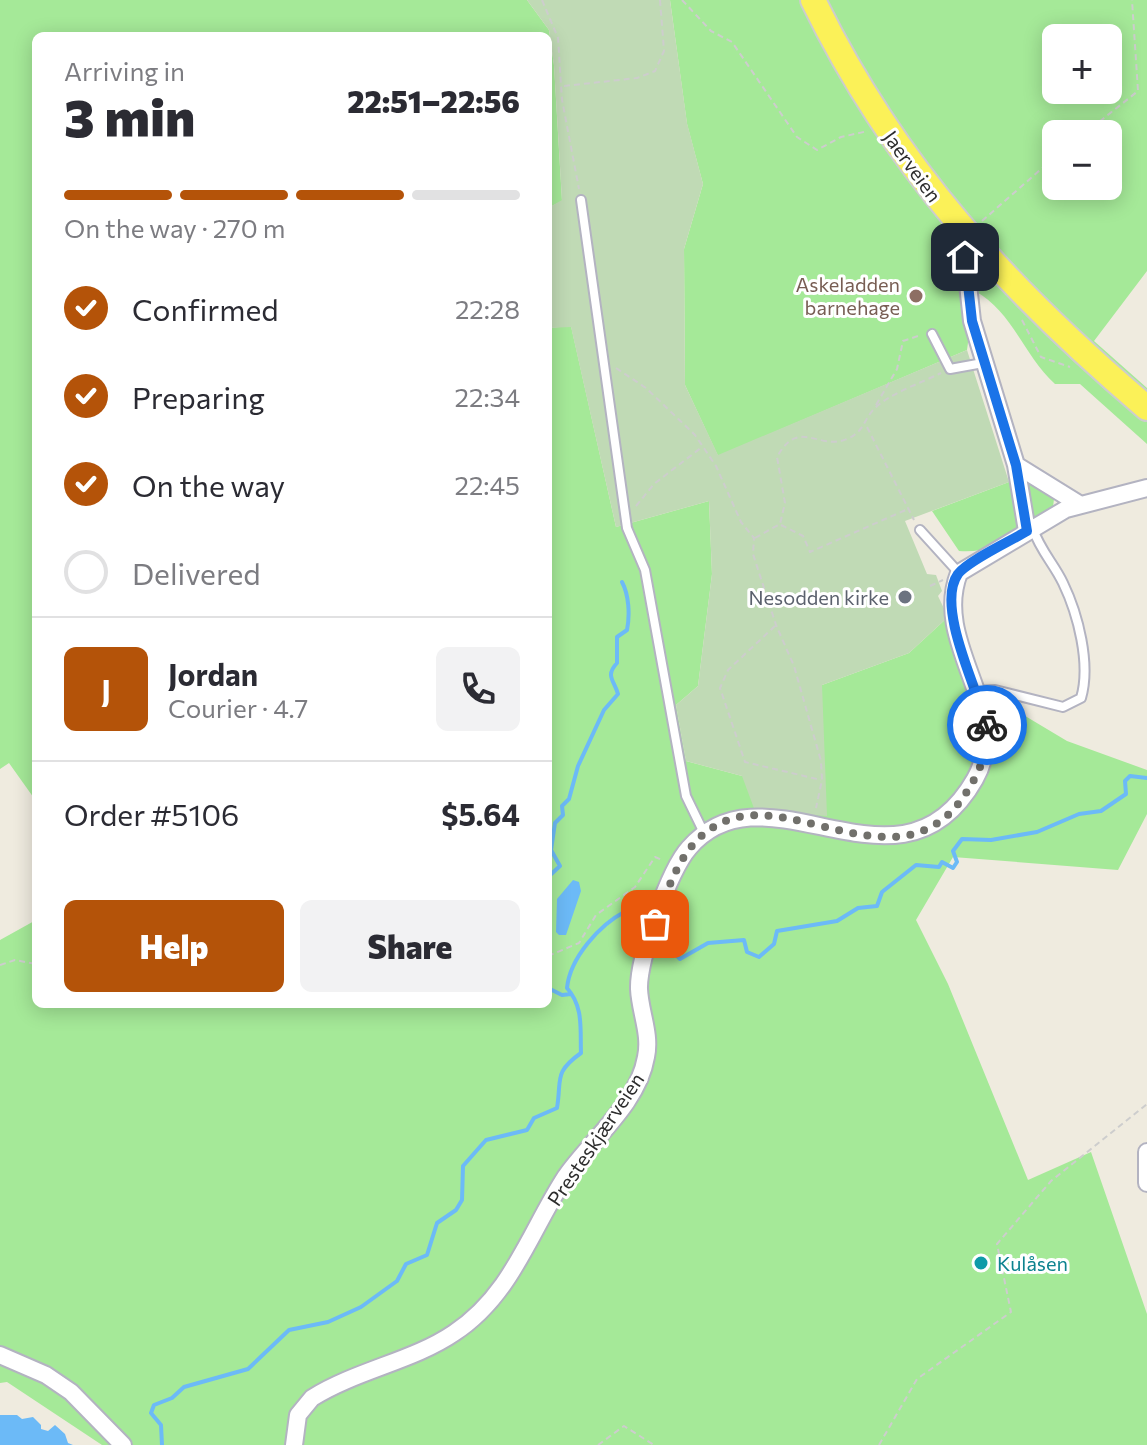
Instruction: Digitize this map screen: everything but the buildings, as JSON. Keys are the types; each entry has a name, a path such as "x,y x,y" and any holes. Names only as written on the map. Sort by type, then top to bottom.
{"main road":[{"name":"Jaerveien","path":"813,0 841,55 896,145 966,246 1147,408"}],"street":[{"path":"966,246 972,321 1016,465 1030,529"},
{"path":"1016,465 1079,504"},
{"path":"959,573 1030,529 1079,504 1147,488"},
{"name":"Presteskjærveien","path":"294,1445 298,1415 312,1398 376,1366 420,1351 450,1336 488,1304 512,1275 557,1190 626,1100 642,1073 648,1051 639,993 641,967 678,866 689,848 704,833 747,816 849,834 902,836 945,816 960,803 976,777 988,737 962,660 953,617 953,587 959,573"},
{"path":"1147,1152 1147,1183"},
{"path":"0,1355 46,1375 71,1392 123,1445"}],"lane":[{"path":"581,200 626,518 645,570 686,796 704,833"},
{"path":"932,334 950,369 983,363"},
{"path":"975,691 995,690 1063,707 1074,705 1081,698 1083,665 1074,613 1062,581 1030,529"},
{"path":"920,530 959,573"}],"path":[{"path":"542,0 556,30 562,100 581,200"},
{"path":"563,86 637,78 655,71 664,51 660,0"},
{"path":"682,0 711,31 732,42 797,137 817,150 841,137 869,131"},
{"path":"1102,120 1138,91 1132,0"},
{"path":"966,246 1042,170"},
{"path":"754,538 780,524 785,503 777,468 779,453 791,440 803,435 836,442 866,426 897,369 903,341 932,334"},
{"path":"605,360 646,388 703,446 754,538 753,554 776,625 794,666 821,761 822,780 810,826"},
{"path":"876,406 950,369"},
{"path":"866,426 920,530"},
{"path":"626,518 654,484 703,446"},
{"path":"780,524 803,536 810,552 908,509"},
{"path":"776,625 728,670 720,688 726,710 745,762 822,780"},
{"path":"552,954 579,943 596,915 635,887 655,857 678,866"},
{"path":"0,965 15,960 32,963"},
{"path":"879,1445 917,1379 1011,1312 997,1244 1051,1181 1147,1104"},
{"path":"598,1445 624,1426 654,1445"}],"green space":[{"path":"0,0 527,0 549,32 32,32 32,795 9,763 0,769"},
{"path":"527,0 670,0 687,123 703,184 684,249 685,385 718,455 967,350 1009,482 905,521 927,574 936,575 942,591 938,596 948,617 909,653 822,685 827,816 755,811 742,776 686,761 676,705 698,686 712,574 709,501 616,527 571,327 552,328 552,206 562,200 552,32"},
{"path":"670,0 1147,0 1147,271 1094,341 1147,388 1147,444 1080,384 1055,384 999,310 975,291 967,350 718,456 685,385 684,249 703,184 687,124"},
{"path":"552,51 554,65 562,201 552,206"},
{"path":"571,326 616,527 709,501 712,574 698,686 676,705 686,761 742,776 822,685 909,653 948,617 985,692 1067,741 1147,770 1147,814 1118,870 953,857 916,920 948,984 1028,1180 1091,1152 1147,1314 1147,1445 102,1445 7,1382 0,1383 0,940 32,922 32,1008 552,1008 552,328"},
{"path":"1027,480 1054,499 1053,507 1009,539 986,549 959,551 932,511 1009,482"}],"water":[{"path":"573,880 579,882 581,891 566,935 559,935 556,932 557,899"},
{"path":"0,1415 17,1415 22,1419 33,1417 41,1429 48,1431 55,1425 73,1445 0,1445"}],"waterway":[{"path":"552,843 555,823 563,815 562,806 569,799 578,766 604,710 618,694 611,675 617,663 617,637 627,630 627,599 622,582"},
{"path":"658,936 680,959 708,943 744,940 747,952 759,957 774,944 777,931 837,921 858,908 877,906 882,892 916,865 939,867 942,862 953,868 957,862 953,851 962,839 991,840 1037,832 1079,814 1101,811 1126,794 1125,781 1130,776 1147,778"},
{"path":"552,852 560,866 552,873"},
{"path":"162,1445 161,1425 151,1413 154,1405 172,1398 184,1387 248,1369 289,1330 328,1322 361,1307 397,1281 406,1264 427,1255 437,1223 456,1210 462,1200 463,1166 486,1140 527,1130 534,1118 557,1108 562,1072 581,1053 579,1011 567,988 580,954 596,934 626,911 644,920"},
{"path":"552,990 562,995 571,994"}],"way so far":[{"path":"655,924 674,874 689,848 704,833 733,819 765,817 849,834 885,836 912,834 929,826 960,803 976,777 988,737 987,725"}],"place":[{"name":"Askeladden barnehage","path":"916,296"},
{"name":"Nesodden kirke","path":"905,597"},
{"name":"Kulåsen","path":"981,1263"}],"route":[{"path":"965,257 972,321 986,376 1016,465 1027,531 959,573 953,587 953,617 962,660 987,725"}]}
